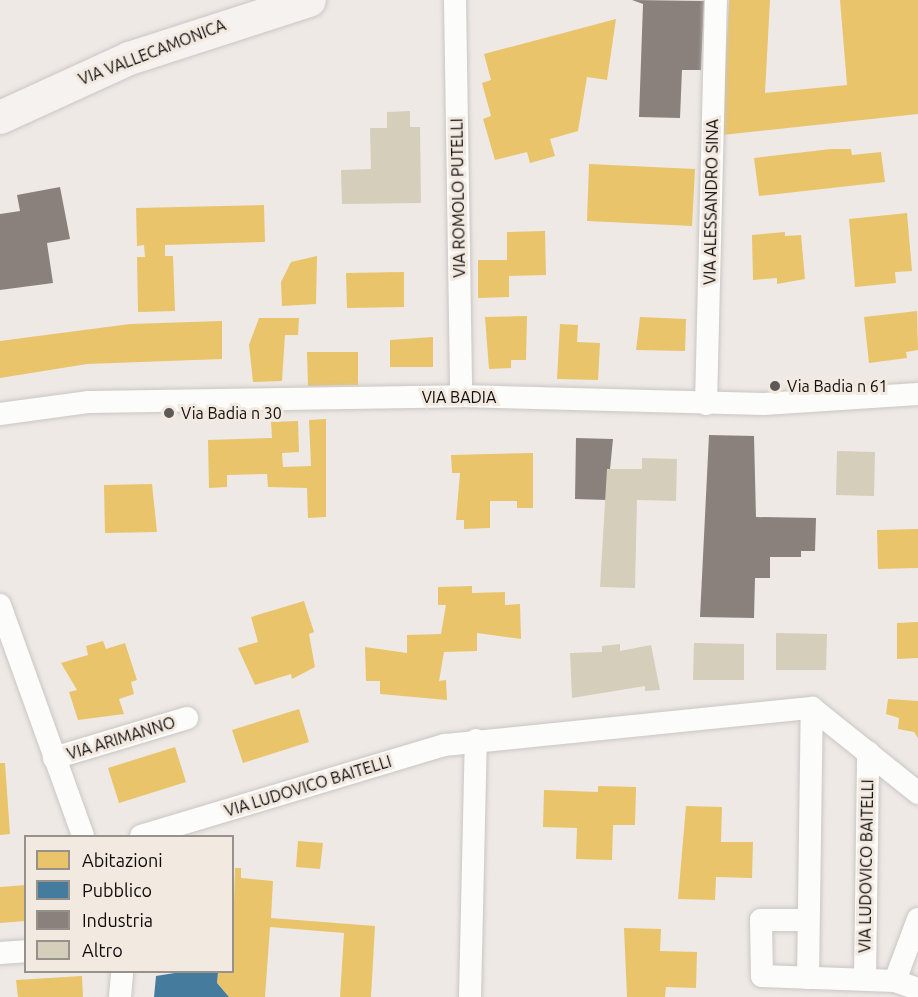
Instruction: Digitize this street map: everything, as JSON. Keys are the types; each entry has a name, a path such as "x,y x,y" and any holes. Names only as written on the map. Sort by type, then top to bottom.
{"main road":[{"name":"VIA VALLECAMONICA","path":"0,117 129,58 309,0"}],"street":[{"name":"VIA ROMOLO PUTELLI","path":"454,0 461,396"},
{"name":"VIA ALESSANDRO SINA","path":"706,404 716,0"},
{"name":"VIA BADIA","path":"0,414 89,402 461,396 706,404 918,394"},
{"name":"VIA ARIMANNO","path":"0,605 82,835"},
{"name":"VIA LUDOVICO BAITELLI","path":"148,835 445,744 812,708 918,794"},
{"path":"808,978 812,708"},
{"name":"VIA ARIMANNO","path":"54,758 187,718"},
{"path":"470,997 476,740"},
{"name":"VIA LUDOVICO BAITELLI","path":"865,979 868,752"},
{"path":"896,981 918,919"},
{"path":"808,920 761,920 762,976 896,981 918,989"},
{"path":"0,953 24,951"},
{"path":"120,997 122,973"}],"building: Abitazioni":[{"path":"729,0 770,0 765,93 847,85 840,0 918,0 918,114 722,135"},
{"path":"616,19 607,80 587,77 578,131 550,139 555,156 530,163 527,152 495,160 483,119 491,116 482,83 491,80 484,54"},
{"path":"831,149 851,149 852,155 881,152 885,182 759,196 754,158"},
{"path":"589,164 695,169 692,226 587,221"},
{"path":"264,205 265,242 165,245 165,256 173,256 175,311 138,312 137,257 145,257 144,245 137,246 136,208"},
{"path":"907,213 912,271 895,272 896,283 855,287 849,219"},
{"path":"545,231 546,275 509,276 509,297 478,298 478,260 507,260 507,232"},
{"path":"785,232 785,236 801,235 805,279 777,284 777,278 753,280 752,235"},
{"path":"317,256 316,304 282,306 281,282 291,262"},
{"path":"404,272 404,307 347,308 346,273"},
{"path":"917,311 918,350 906,352 907,358 869,363 864,317"},
{"path":"527,316 526,360 511,360 511,368 489,369 485,317"},
{"path":"640,317 686,319 685,351 636,350"},
{"path":"259,318 299,318 298,335 285,335 282,381 253,382 249,345"},
{"path":"222,321 222,359 87,364 0,378 0,341 130,324"},
{"path":"560,324 578,325 577,342 600,343 598,380 557,379"},
{"path":"433,337 433,367 390,367 390,340"},
{"path":"307,352 358,352 358,385 308,386"},
{"path":"326,419 326,517 308,518 307,488 268,487 267,474 227,475 227,487 209,488 208,440 272,438 271,422 298,421 299,452 282,453 283,467 311,466 309,420"},
{"path":"533,453 533,508 517,508 517,501 490,501 490,528 464,529 464,520 456,520 460,473 452,473 451,455"},
{"path":"152,484 157,532 105,533 104,485"},
{"path":"918,529 918,568 878,569 877,530"},
{"path":"472,586 472,593 505,592 505,605 520,604 521,639 477,633 477,651 444,652 439,681 446,680 447,700 380,694 380,681 366,681 365,647 407,653 407,635 441,634 446,605 438,605 438,587"},
{"path":"304,601 314,632 309,634 315,667 292,679 291,674 255,685 238,648 258,642 251,617"},
{"path":"918,622 918,658 897,659 897,623"},
{"path":"103,641 106,649 125,643 137,680 131,682 134,694 119,699 124,714 78,720 69,692 77,690 61,663 88,655 86,646"},
{"path":"888,699 918,701 918,738 914,732 898,729 899,718 886,714"},
{"path":"299,709 309,742 243,763 232,730"},
{"path":"175,747 186,782 119,803 108,768"},
{"path":"0,763 5,763 10,834 0,835"},
{"path":"598,786 636,787 635,825 613,825 612,860 576,859 577,828 543,827 544,790 598,792"},
{"path":"686,806 722,807 721,842 753,842 752,878 716,877 715,900 678,899"},
{"path":"298,841 323,843 320,869 296,867"},
{"path":"235,868 241,868 241,878 273,881 271,918 375,926 371,997 340,997 344,933 270,927 265,997 229,997 217,983 218,973 234,973"},
{"path":"24,885 24,921 0,923 0,887"},
{"path":"624,928 661,929 660,951 697,952 696,988 666,987 665,997 627,997"},
{"path":"82,976 83,997 18,997 16,980"}],"building: Pubblico":[{"path":"175,973 218,973 217,983 229,997 154,997 156,976"}],"building: Industria":[{"path":"632,0 704,1 701,70 682,70 680,118 639,117 643,4"},
{"path":"60,187 70,239 47,243 53,283 0,290 0,214 20,211 17,195"},
{"path":"709,435 754,436 756,517 816,518 815,551 801,551 801,557 770,557 770,578 755,578 754,618 700,617"},
{"path":"576,438 613,439 607,500 575,499"}],"building: Altro":[{"path":"410,111 410,127 420,127 421,203 342,204 341,170 371,169 370,128 387,128 387,112"},
{"path":"837,451 875,452 874,496 836,495"},
{"path":"642,458 677,459 676,501 637,500 635,588 600,587 607,469 642,469"},
{"path":"776,633 827,634 826,670 776,670"},
{"path":"694,643 744,644 744,680 693,680"},
{"path":"620,644 620,651 651,645 660,690 645,691 645,686 572,698 570,653 602,652 602,646"}],"place":[{"name":"Via Badia n 61","path":"775,386"},
{"name":"Via Badia n 30","path":"169,413"}]}
